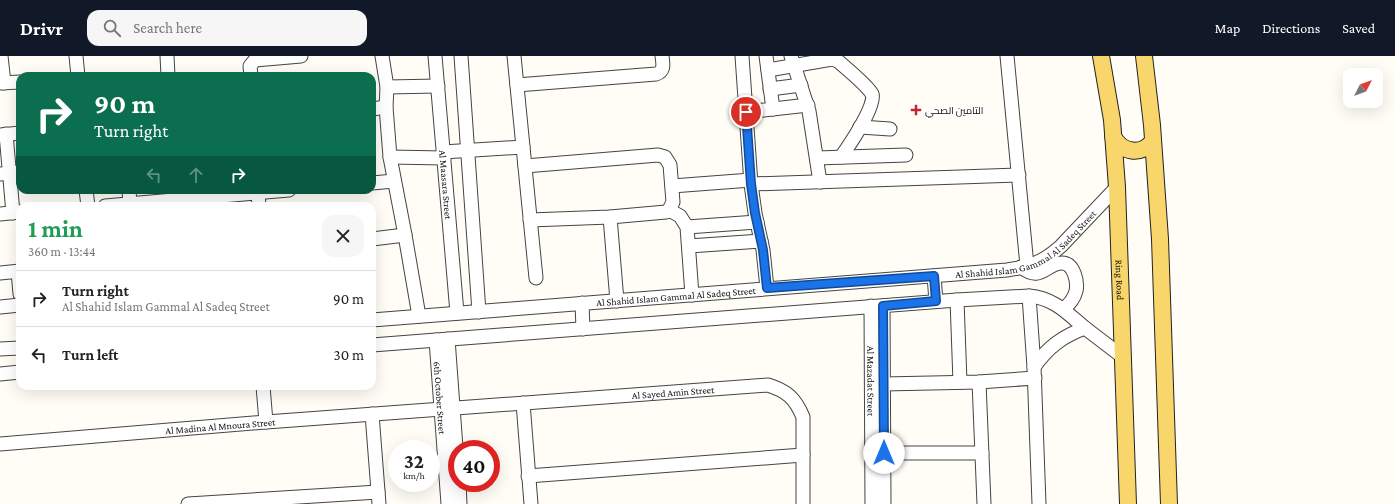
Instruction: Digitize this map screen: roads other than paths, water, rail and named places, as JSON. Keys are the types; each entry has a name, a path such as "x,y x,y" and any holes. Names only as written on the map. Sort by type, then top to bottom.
{"main road":[{"name":"Ring Road","path":"1101,56 1112,120 1117,187 1128,504"},
{"path":"1144,56 1153,140 1160,239 1169,504"},
{"path":"1113,136 1119,145 1131,151 1143,149 1153,140"}],"street":[{"path":"1,56 2,83 16,82"},
{"path":"76,56 78,72"},
{"path":"167,56 168,72"},
{"path":"251,72 250,66 255,60 302,56"},
{"path":"382,56 387,87 386,107 390,157 419,316"},
{"name":"Al Maasara Street","path":"435,56 457,313"},
{"path":"461,56 480,312"},
{"path":"514,56 536,278"},
{"path":"517,85 656,74 663,68 662,56"},
{"path":"742,56 751,182 767,288"},
{"path":"766,56 773,109"},
{"path":"1007,56 1019,175 1024,267 1030,272 1036,273 1043,272 1060,263 1064,263 1069,266 1075,276 1077,287 1074,298 1068,306 1063,309"},
{"path":"768,70 793,61 839,58 868,89 872,96 872,100 860,127 841,157"},
{"path":"793,61 808,105 820,182"},
{"path":"770,89 801,85"},
{"path":"387,87 438,86"},
{"path":"746,112 808,105"},
{"path":"376,108 386,107"},
{"path":"860,127 890,129"},
{"path":"16,133 3,134 16,207"},
{"path":"390,157 444,155 468,151 523,147"},
{"path":"817,158 906,154"},
{"path":"525,166 658,155 665,157 670,165 672,186 673,202 670,210"},
{"path":"672,186 751,182 820,182 1019,175"},
{"path":"376,183 394,181"},
{"name":"Al Shahid Islam Gammal Al Sadeq Street","path":"376,320 767,288 993,272 1024,267 1044,258 1061,246 1117,187"},
{"path":"149,202 244,194"},
{"path":"530,220 610,217 670,210 680,216 687,227 692,295"},
{"path":"0,214 16,213"},
{"path":"610,217 617,301"},
{"path":"687,227 757,222"},
{"path":"376,239 405,235"},
{"path":"689,246 761,241"},
{"path":"0,273 16,271"},
{"path":"934,276 936,301"},
{"path":"376,345 936,301 1029,296 1040,297 1063,309 1123,357"},
{"path":"1029,296 1035,372 1039,504"},
{"path":"957,300 960,382"},
{"path":"582,303 583,329"},
{"path":"0,307 16,305"},
{"name":"Al Mazadat Street","path":"877,306 884,384 884,504"},
{"name":"Al Mazadat Street","path":"872,504 877,306"},
{"path":"1035,372 1042,356 1056,342 1073,332 1086,328"},
{"name":"6th October Street","path":"442,340 447,408 448,504"},
{"path":"0,349 16,348"},
{"path":"0,374 16,372"},
{"path":"884,384 979,382 1035,372"},
{"path":"979,382 984,504"},
{"name":"Al Sayed Amin Street","path":"447,408 768,385 780,389 790,396 798,405 803,417 803,504"},
{"path":"263,390 266,422"},
{"path":"523,403 531,504"},
{"name":"6th October Street","path":"447,408 453,440"},
{"name":"Al Madina Al Mnoura Street","path":"0,444 447,408"},
{"path":"188,504 378,498 372,414"},
{"path":"884,453 982,453"},
{"path":"528,476 803,455"},
{"path":"459,492 460,504"}],"place":[{"name":"التامين الصحي","path":"916,110"}]}
